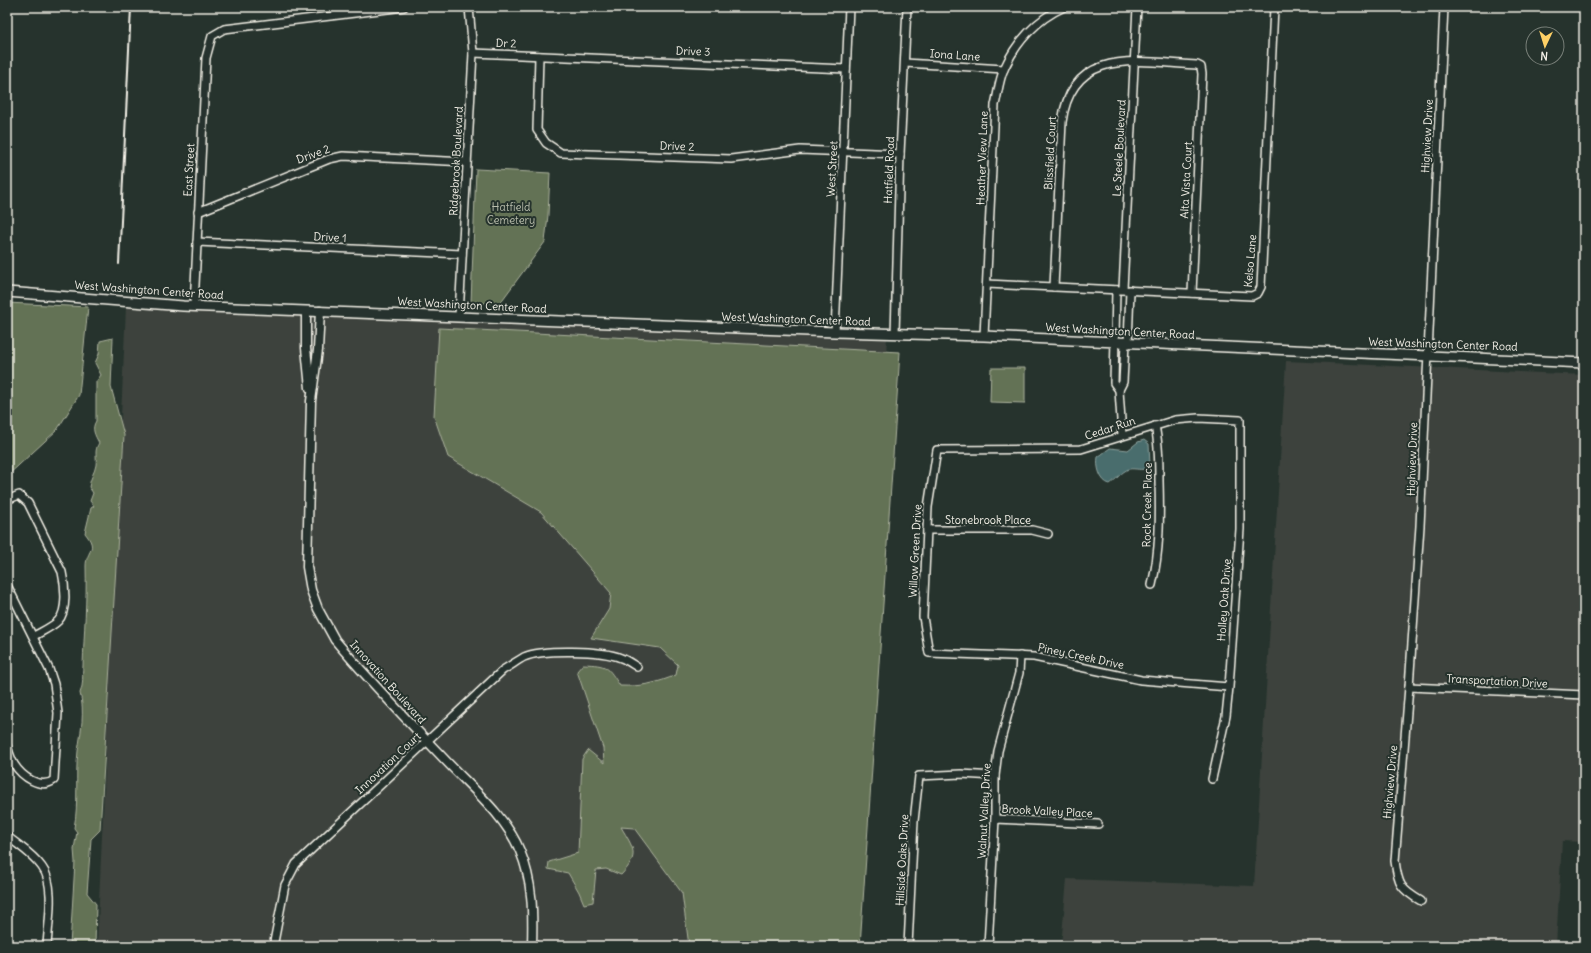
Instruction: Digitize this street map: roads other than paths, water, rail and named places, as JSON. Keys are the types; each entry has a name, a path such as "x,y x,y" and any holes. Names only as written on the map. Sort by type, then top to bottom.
{"main road":[{"name":"West Washington Center Road","path":"7,292 194,306 834,332 984,336 1127,344 1427,355 1584,363"}],"street":[{"name":"East Street","path":"194,306 206,58 212,36 224,29 404,7"},
{"name":"Ridgebrook Boulevard","path":"459,316 472,53 469,7"},
{"name":"West Street","path":"834,332 844,152 849,7"},
{"name":"Hatfield Road","path":"895,334 900,154 907,7"},
{"name":"Heather View Lane","path":"984,336 988,284 995,105 1004,70 1026,34 1054,11 1064,7"},
{"name":"Le Steele Boulevard","path":"1119,390 1114,382 1114,343 1123,290 1137,7"},
{"name":"Kelso Lane","path":"988,284 1252,296 1258,293 1260,287 1274,7"},
{"name":"Highview Drive","path":"1421,901 1406,892 1398,878 1394,861 1409,687 1420,526 1444,7"},
{"name":"Dr 2","path":"472,53 540,56"},
{"name":"Drive 3","path":"540,56 846,69"},
{"name":"Drive 2","path":"540,56 538,130 546,143 560,153 731,159 800,150 900,154"},
{"name":"Blissfield Court","path":"1054,287 1064,106 1071,91 1081,78 1095,68 1114,63 1134,62 1196,65 1201,67"},
{"name":"Iona Lane","path":"905,63 1004,70"},
{"name":"Alta Vista Court","path":"1192,293 1201,67"},
{"name":"Drive 2","path":"198,212 329,159 343,156 467,162"},
{"name":"Drive 1","path":"197,242 462,254"},
{"name":"Le Steele Boulevard","path":"1119,390 1123,382 1127,344 1123,290"},
{"name":"Innovation Boulevard","path":"306,311 306,348 311,401"},
{"name":"Innovation Boulevard","path":"320,311 318,350 311,401 306,542 307,567 311,590 318,609 335,640 500,818 520,850 531,891 533,917 532,946"},
{"path":"1119,390 1122,435"},
{"name":"Cedar Run","path":"937,450 1081,449 1122,435 1176,420 1240,420"},
{"name":"Holley Oak Drive","path":"1212,779 1226,716 1229,687 1240,529 1240,420"},
{"name":"Rock Creek Place","path":"1152,585 1156,567 1160,517 1158,452 1155,426"},
{"name":"Willow Green Drive","path":"929,653 923,617 928,507 937,450"},
{"path":"7,500 19,495 28,503 62,572 64,580 62,615 58,621 34,636"},
{"name":"Stonebrook Place","path":"927,530 1032,530 1048,534"},
{"path":"7,585 34,636 49,669 57,698 54,780 45,785 26,776 14,765 7,746"},
{"name":"Innovation Court","path":"274,942 286,885 296,864 503,670 524,657 539,653 560,652 604,654 621,658 637,667"},
{"name":"Piney Creek Drive","path":"929,653 1034,657 1141,680 1229,687"},
{"name":"Walnut Valley Drive","path":"988,946 995,819 995,776 998,751 1019,673 1020,656"},
{"name":"Transportation Drive","path":"1409,687 1584,695"},
{"name":"Hillside Oaks Drive","path":"908,946 914,821 919,776 995,776"},
{"name":"Brook Valley Place","path":"995,819 1098,824"},
{"path":"7,836 35,859 43,868 48,878 50,890 47,946"}],"water":[{"path":"1144,440 1149,444 1150,466 1148,468 1126,470 1110,484 1101,477 1098,469 1098,457 1110,448 1128,450 1138,442"}],"railway":[{"path":"119,264 131,7"}],"park label":[{"name":"Hatfield Cemetery","path":"511,213"}]}
